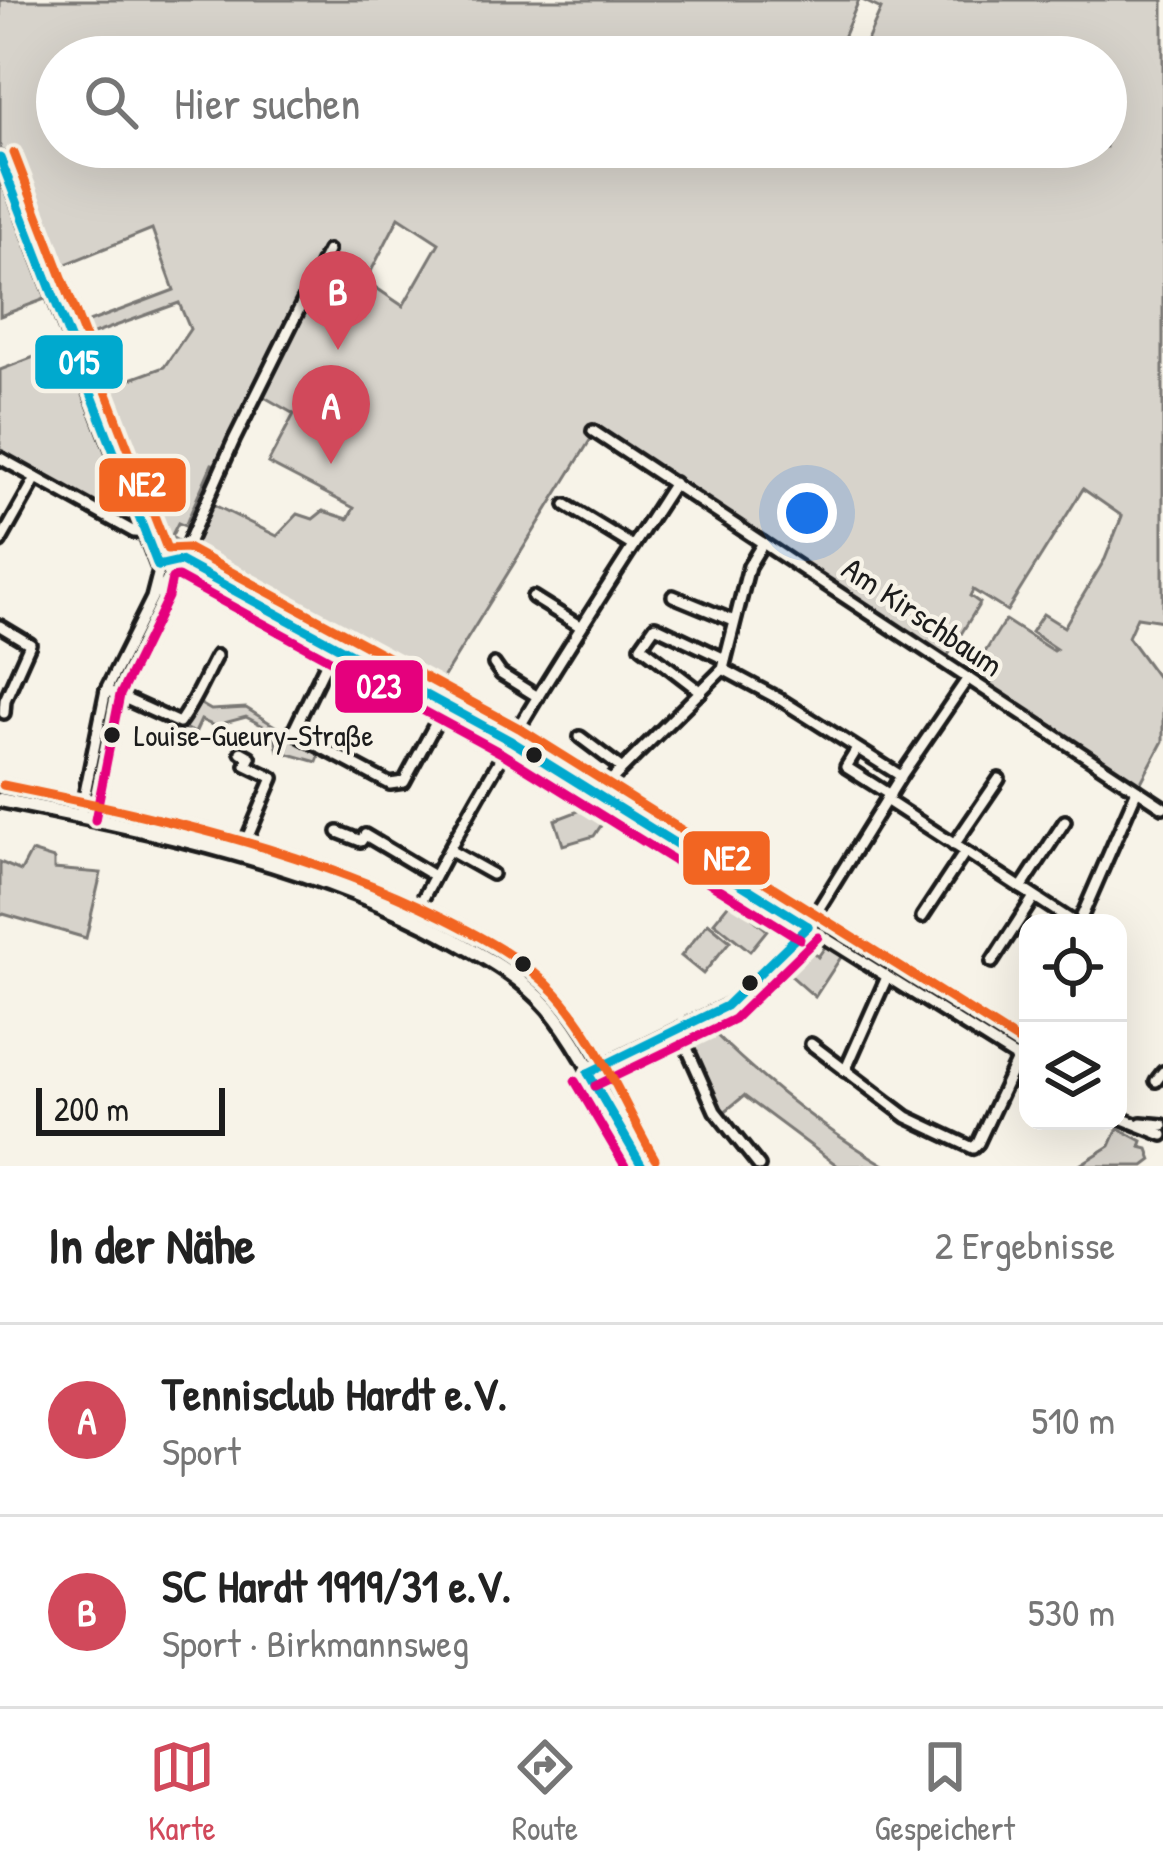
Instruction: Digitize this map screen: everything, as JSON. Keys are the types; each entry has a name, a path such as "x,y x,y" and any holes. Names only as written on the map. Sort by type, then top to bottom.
{"main road":[{"path":"0,800 240,855 334,885 413,918 487,959 549,1009 642,1166"}],"street":[{"path":"0,158 158,566 152,598 106,690 80,817"},
{"path":"152,598 178,564 328,251"},
{"name":"Am Kirschbaum","path":"593,431 1163,807"},
{"path":"0,458 134,532 147,533"},
{"path":"0,542 36,478"},
{"path":"413,918 511,741 674,483"},
{"path":"566,505 633,546"},
{"path":"597,794 724,664 749,566 763,543"},
{"path":"158,566 178,564 511,741 1019,1060"},
{"path":"674,596 734,621"},
{"path":"533,597 581,627"},
{"path":"0,626 30,644 5,700 4,713"},
{"path":"701,692 641,646 655,626 901,776"},
{"path":"335,645 295,728 300,736 390,784 404,782 446,704"},
{"path":"106,690 179,723 203,689 215,656"},
{"path":"494,664 501,674 538,697"},
{"path":"589,1073 739,997 808,926 968,678"},
{"path":"580,736 621,768"},
{"path":"857,749 846,766 954,845 1063,914"},
{"path":"240,855 273,778 246,765 250,757 241,752"},
{"path":"954,845 999,779"},
{"path":"1081,914 1137,790"},
{"path":"1021,888 1065,821"},
{"path":"338,832 361,841 364,835 434,876"},
{"path":"449,850 492,874"},
{"path":"922,917 965,852"},
{"path":"992,962 1034,896"},
{"path":"845,1070 887,977"},
{"path":"679,1030 715,1111 759,1166"},
{"path":"811,1044 907,1118 973,1148 1019,1069"},
{"path":"1127,1120 1163,1135"},
{"path":"1136,1123 1163,1125"}],"shaded area":[{"path":"0,0 859,0 844,36 36,36 36,168 1127,168 1127,36 869,36 881,9 862,0 1163,0 1163,621 1137,617 1128,637 1161,682 1163,741 1140,784 972,673 1005,620 1056,649 1031,632 1043,614 1064,627 1105,559 1122,516 1083,489 1007,611 973,590 970,596 980,603 947,657 597,429 435,691 188,559 210,503 277,536 298,514 313,519 323,511 348,519 354,508 268,463 294,414 259,394 218,465 212,464 185,526 178,523 171,537 178,541 174,550 154,539 98,391 164,367 190,329 179,303 77,340 73,328 174,290 152,229 39,275 48,298 0,316","holes":["399,217 439,243 403,306 366,281"]},
{"path":"68,344 137,526 130,527 0,454 0,370"},
{"path":"197,702 211,710 246,708 320,754 317,762 278,751 273,731 246,717 224,723 221,729 201,720 195,733 182,727"},
{"path":"581,810 606,818 594,836 563,845 555,820"},
{"path":"31,852 54,859 54,869 101,873 86,938 0,913 0,862 21,871"},
{"path":"731,901 767,930 750,951 714,922"},
{"path":"708,923 730,941 703,974 681,956"},
{"path":"801,940 818,957 827,944 843,954 815,997 779,965"},
{"path":"705,1024 791,1101 886,1166 838,1166 744,1096 723,1113 688,1034"},
{"path":"1117,1130 1122,1130 1142,1141 1140,1147 1148,1149 1152,1160 1144,1166 1078,1166 1110,1146"}],"transit line":[{"name":"NE2","path":"14,153 167,549 187,548 519,728 1019,1041"},
{"name":"015","path":"0,158 158,566"},
{"name":"015","path":"158,566 180,561 511,741 808,926"},
{"name":"023","path":"95,820 120,695 168,597 172,578 178,577 503,754 800,939"},
{"name":"NE2","path":"3,785 171,822 282,853 390,893 487,941 531,970 571,1011 655,1159"},
{"name":"015","path":"588,1073 726,1006 808,926"},
{"name":"023","path":"595,1086 734,1019 818,937"},
{"name":"015","path":"588,1073 642,1166"},
{"name":"023","path":"575,1081 625,1166"}],"place":[{"name":"SC Hardt 1919/31 e.V.","path":"338,350"},
{"name":"Tennisclub Hardt e.V.","path":"331,464"},
{"name":"Louise-Gueury-Straße","path":"112,735"}]}
